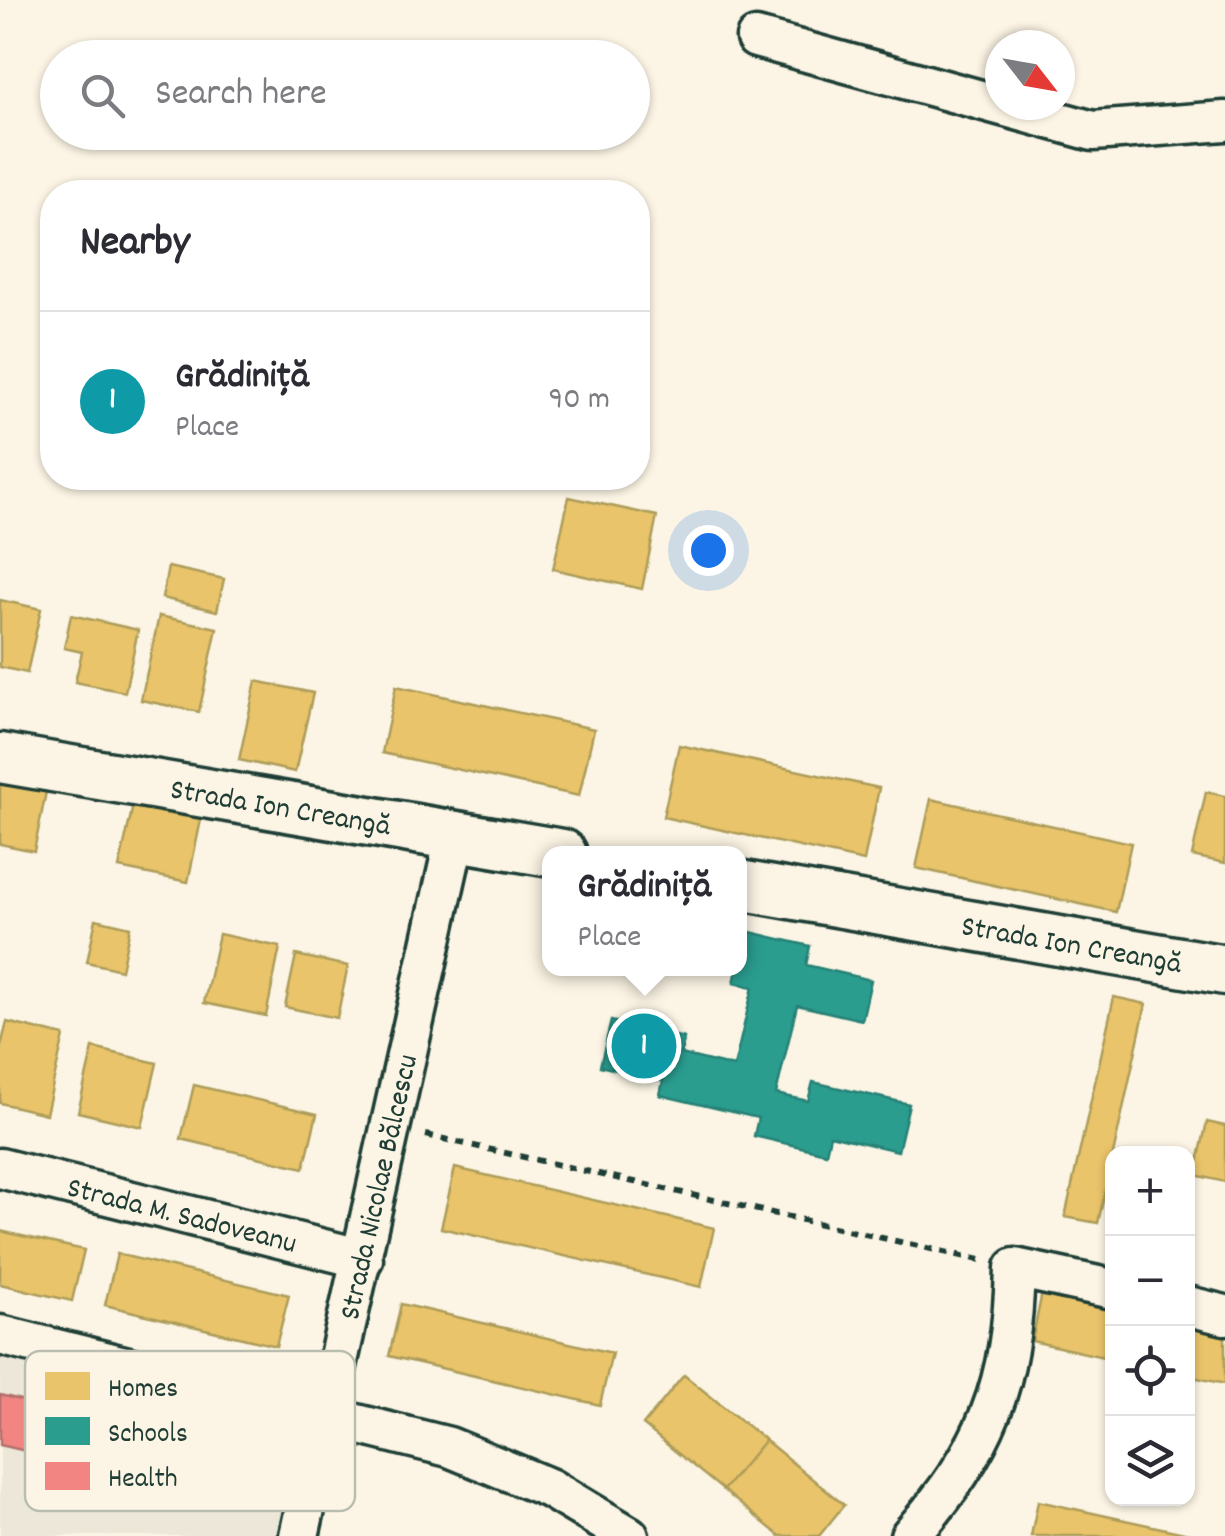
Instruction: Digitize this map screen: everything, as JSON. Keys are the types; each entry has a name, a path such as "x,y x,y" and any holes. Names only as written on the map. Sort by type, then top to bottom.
{"street":[{"path":"756,38 1094,132 1225,120"},
{"name":"Strada Ion Creangă","path":"0,758 542,851"},
{"name":"Strada Nicolae Bălcescu","path":"342,1351 455,837"},
{"name":"Strada Ion Creangă","path":"747,885 1225,970"},
{"name":"Strada M. Sadoveanu","path":"0,1168 363,1259"},
{"path":"910,1536 965,1466 1005,1378 1013,1328 1015,1268 1105,1288"},
{"path":"1195,1308 1225,1315"},
{"path":"0,1335 66,1351"},
{"path":"355,1421 501,1465 564,1496 629,1536"},
{"name":"Strada Nicolae Bălcescu","path":"299,1536 305,1511"}],"path":[{"path":"392,1127 1015,1268"}],"shaded area":[{"path":"0,1352 25,1358 25,1511 284,1511 278,1536 0,1536"}],"building: Homes":[{"path":"569,497 657,516 642,589 553,569"},
{"path":"168,567 224,579 217,611 162,598"},
{"path":"0,600 41,609 27,673 0,667"},
{"path":"71,615 138,630 125,692 75,682 82,652 64,648"},
{"path":"159,616 217,628 199,712 141,700"},
{"path":"256,681 313,693 295,772 239,760"},
{"path":"396,686 594,729 579,796 382,753"},
{"path":"679,745 879,788 864,861 663,817"},
{"path":"0,777 47,787 34,851 0,844"},
{"path":"1206,792 1225,796 1225,863 1192,856"},
{"path":"931,799 1131,843 1116,912 916,868"},
{"path":"134,801 202,815 188,882 119,868"},
{"path":"96,919 130,927 121,970 87,962"},
{"path":"219,934 280,947 266,1016 204,1003"},
{"path":"296,955 348,966 337,1018 285,1007"},
{"path":"1114,997 1146,1004 1115,1146 1105,1146 1105,1191 1098,1223 1065,1217"},
{"path":"7,1022 64,1036 46,1114 0,1103 0,1050"},
{"path":"93,1048 157,1063 142,1127 78,1112"},
{"path":"194,1085 317,1114 304,1168 181,1139"},
{"path":"1207,1122 1225,1126 1225,1182 1195,1175"},
{"path":"455,1168 714,1228 701,1287 441,1228"},
{"path":"0,1231 84,1250 72,1301 0,1284"},
{"path":"117,1254 289,1295 276,1346 105,1305"},
{"path":"1043,1288 1105,1301 1105,1357 1032,1341"},
{"path":"401,1304 612,1353 600,1405 389,1356"},
{"path":"1195,1322 1225,1328 1225,1384 1195,1378"},
{"path":"684,1375 765,1440 723,1490 643,1425"},
{"path":"765,1440 844,1505 819,1536 780,1536 723,1490"},
{"path":"1038,1501 1198,1536 1031,1536"}],"building: Schools":[{"path":"747,931 810,946 806,965 871,980 862,1020 797,1005 776,1094 808,1101 813,1082 909,1104 898,1151 830,1135 826,1153 754,1136 758,1118 660,1095 663,1081 600,1066 611,1021 684,1038 681,1054 734,1067 753,987 734,983 736,976 747,976"}],"building: Health":[{"path":"0,1395 25,1401 25,1451 0,1445"}],"place":[{"name":"Grădiniță","path":"644,1046"}]}
